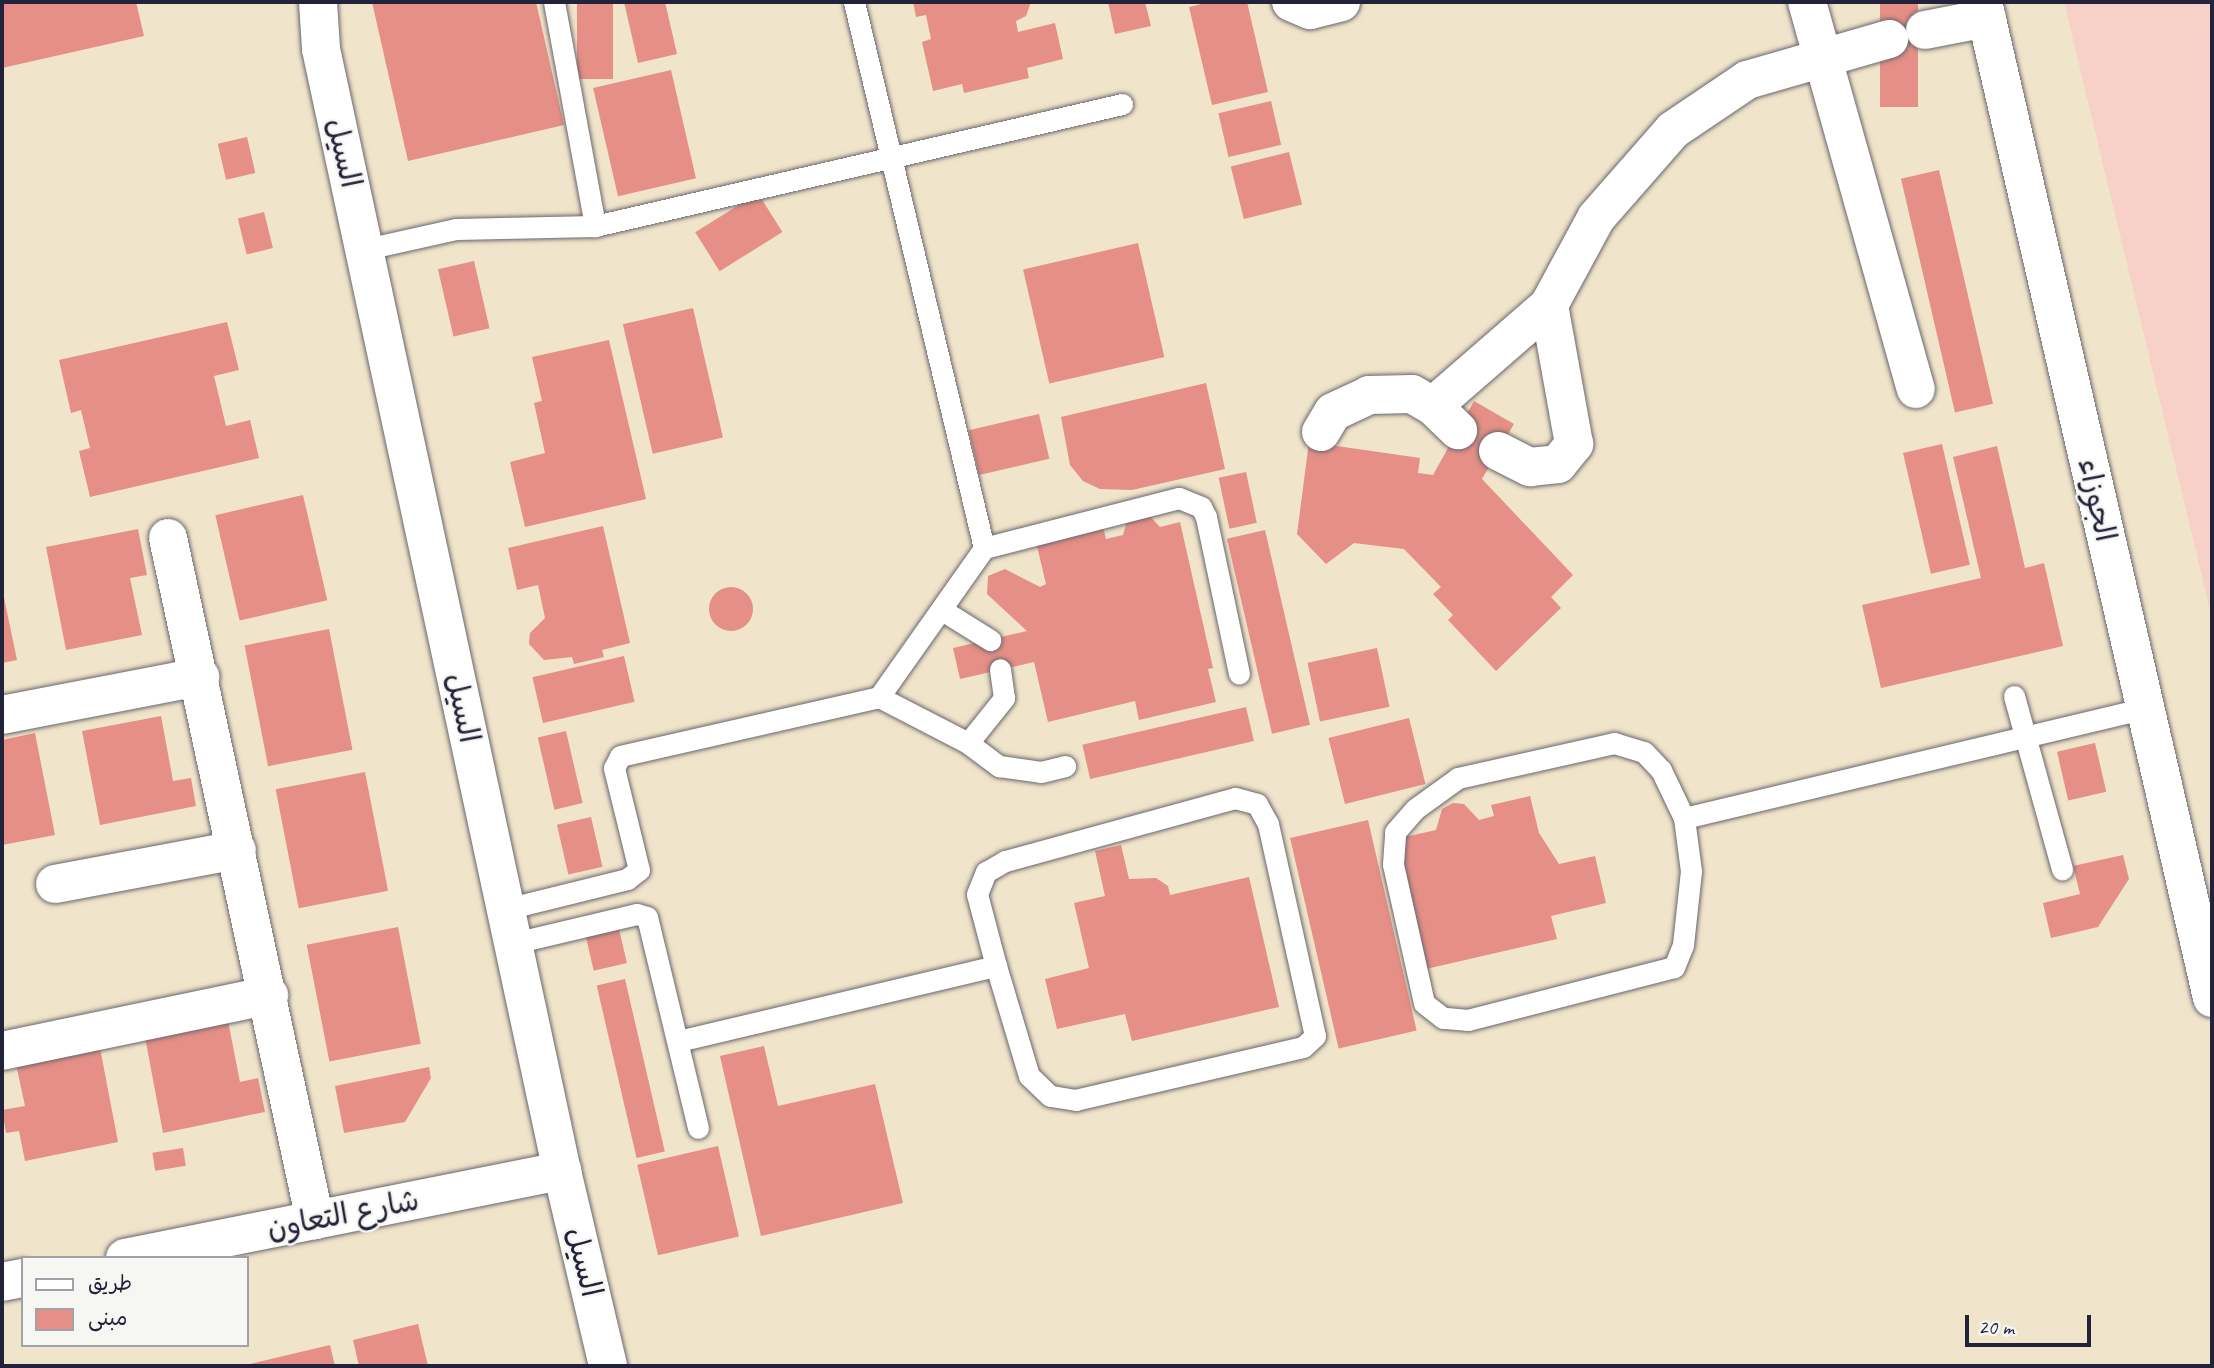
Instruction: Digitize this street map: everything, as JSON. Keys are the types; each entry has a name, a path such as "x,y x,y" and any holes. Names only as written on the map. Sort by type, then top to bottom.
{"street":[{"name":"السيل","path":"294,2 321,49"},
{"name":"السيل","path":"318,2 321,49 562,1171 608,1366"},
{"path":"1291,2 1310,9 1341,2"},
{"path":"1807,2 1916,389"},
{"path":"1321,432 1333,412 1369,395 1412,394 1445,418 1549,305 1596,218 1673,130 1747,80 1824,55 1907,35 1985,10"},
{"name":"الجوزاء","path":"1985,10 2212,998"},
{"path":"1498,451 1530,467 1558,464 1574,444 1549,305"},
{"path":"168,538 269,995 315,1220"},
{"path":"2,715 200,677"},
{"path":"55,884 237,850"},
{"path":"2,1051 269,995"},
{"name":"شارع التعاون","path":"135,1256 562,1171"},
{"path":"2,1282 21,1278"}],"lane":[{"path":"554,2 595,226"},
{"path":"854,2 984,548"},
{"path":"366,249 456,229 595,226 1122,104"},
{"path":"879,697 984,548 1179,498 1201,507 1238,674"},
{"path":"942,610 990,640"},
{"path":"968,743 1004,698 1000,669"},
{"path":"2014,696 2062,869"},
{"path":"510,926 627,879 639,870 614,768 620,756 879,697 968,743 999,766 1041,772 1065,766"},
{"path":"1684,818 2026,739 2145,708"},
{"path":"1614,743 1644,752 1661,771 1684,818 1691,871 1683,945 1674,967 1468,1020 1444,1018 1424,1003 1393,864 1395,832 1439,791 1458,778 1614,743"},
{"path":"1235,798 1257,804 1268,824 1315,1036 1303,1047 1076,1100 1049,1096 1029,1076 996,966 977,894 986,872 1005,861 1235,798"},
{"path":"510,926 637,914 648,917 698,1128"},
{"path":"678,1041 996,966"}],"shaded area":[{"path":"2064,2 2212,2 2212,618"}],"building":[{"path":"2,2 136,2 144,36 2,68"},
{"path":"372,2 536,2 564,125 408,161"},
{"path":"577,2 613,2 613,79 577,79"},
{"path":"624,2 665,2 677,54 638,63"},
{"path":"913,2 1031,2 1026,16 1016,21 1018,32 1055,23 1063,59 1027,68 1029,78 964,93 962,84 933,91 922,42 931,39 926,15 916,17"},
{"path":"1108,2 1145,2 1151,26 1115,34"},
{"path":"1210,2 1247,2 1268,92 1212,105 1189,7"},
{"path":"1880,2 1918,2 1918,107 1880,107"},
{"path":"671,70 696,178 618,196 593,88"},
{"path":"1271,101 1281,145 1229,157 1218,113"},
{"path":"247,137 255,173 226,180 218,144"},
{"path":"1289,152 1302,204 1244,219 1231,167"},
{"path":"1939,170 1993,404 1955,413 1901,179"},
{"path":"758,193 782,232 720,271 695,232"},
{"path":"264,212 273,248 247,254 238,219"},
{"path":"1138,243 1164,357 1049,384 1023,270"},
{"path":"474,261 490,328 453,337 438,269"},
{"path":"693,308 723,438 653,454 623,324"},
{"path":"227,322 239,370 214,376 226,426 250,420 259,458 90,497 79,451 90,448 81,410 71,413 59,360"},
{"path":"609,340 646,499 525,527 510,462 545,453 534,403 542,401 532,357"},
{"path":"1206,383 1225,469 1132,490 1100,489 1083,481 1070,465 1061,417"},
{"path":"1474,401 1514,424 1482,479 1573,575 1551,597 1561,608 1496,671 1448,620 1453,615 1433,594 1441,587 1404,549 1354,543 1326,564 1297,534 1309,442 1420,458 1418,473 1433,475"},
{"path":"1039,414 1049,459 979,475 969,430"},
{"path":"1942,444 1970,565 1931,574 1903,453"},
{"path":"1997,446 2025,568 2044,563 2063,646 1881,688 1862,605 1981,578 1953,457"},
{"path":"1246,472 1257,523 1229,529 1219,478"},
{"path":"303,495 327,600 240,620 215,515"},
{"path":"1147,513 1160,527 1180,522 1213,668 1208,669 1216,702 1139,720 1135,701 1048,722 1034,662 960,679 953,648 1027,631 987,594 988,576 1005,569 1040,587 1046,584 1036,542 1103,526 1106,539 1123,535 1128,517"},
{"path":"603,526 630,643 602,650 604,657 574,664 572,657 544,660 529,644 530,633 545,618 538,585 517,590 508,548"},
{"path":"138,529 147,575 130,578 142,635 66,650 46,547"},
{"path":"1265,530 1310,725 1272,734 1227,539"},
{"path":"731,587 747,593 753,609 747,625 731,631 715,625 709,609 715,593"},
{"path":"2,588 17,660 2,663"},
{"path":"329,629 352,750 268,766 245,645"},
{"path":"1377,648 1389,707 1320,721 1308,663"},
{"path":"624,656 635,702 543,723 532,677"},
{"path":"1246,707 1254,741 1090,779 1082,745"},
{"path":"161,716 173,781 191,778 196,806 100,825 82,731"},
{"path":"1409,718 1425,784 1345,804 1328,738"},
{"path":"566,731 583,803 554,810 538,738"},
{"path":"35,733 55,835 2,845 2,740"},
{"path":"2095,743 2106,792 2068,800 2057,752"},
{"path":"365,772 388,891 299,908 276,789"},
{"path":"1530,796 1539,833 1559,864 1595,856 1606,903 1551,916 1557,939 1426,969 1396,839 1436,830 1442,809 1453,803 1464,804 1479,820 1494,816 1491,805"},
{"path":"591,817 602,867 568,875 557,825"},
{"path":"1368,820 1417,1030 1339,1048 1290,838"},
{"path":"1121,845 1129,879 1156,878 1168,886 1170,895 1249,877 1279,1007 1132,1041 1125,1014 1057,1029 1045,979 1089,968 1074,903 1105,896 1095,851"},
{"path":"2123,855 2129,879 2098,927 2051,938 2043,903 2080,894 2073,866"},
{"path":"398,927 421,1044 329,1062 307,945"},
{"path":"619,929 627,963 594,971 586,937"},
{"path":"625,979 665,1151 637,1158 597,986"},
{"path":"228,1021 240,1082 258,1078 265,1112 163,1133 145,1037"},
{"path":"764,1046 778,1106 875,1084 903,1203 761,1236 720,1056"},
{"path":"100,1048 118,1142 25,1161 19,1131 6,1133 2,1110 25,1106 16,1064"},
{"path":"429,1067 431,1078 405,1122 344,1133 335,1086"},
{"path":"718,1146 739,1237 658,1255 637,1165"},
{"path":"183,1148 186,1166 155,1171 152,1153"},
{"path":"418,1324 428,1366 359,1366 353,1340"},
{"path":"330,1345 335,1366 246,1365"}]}
